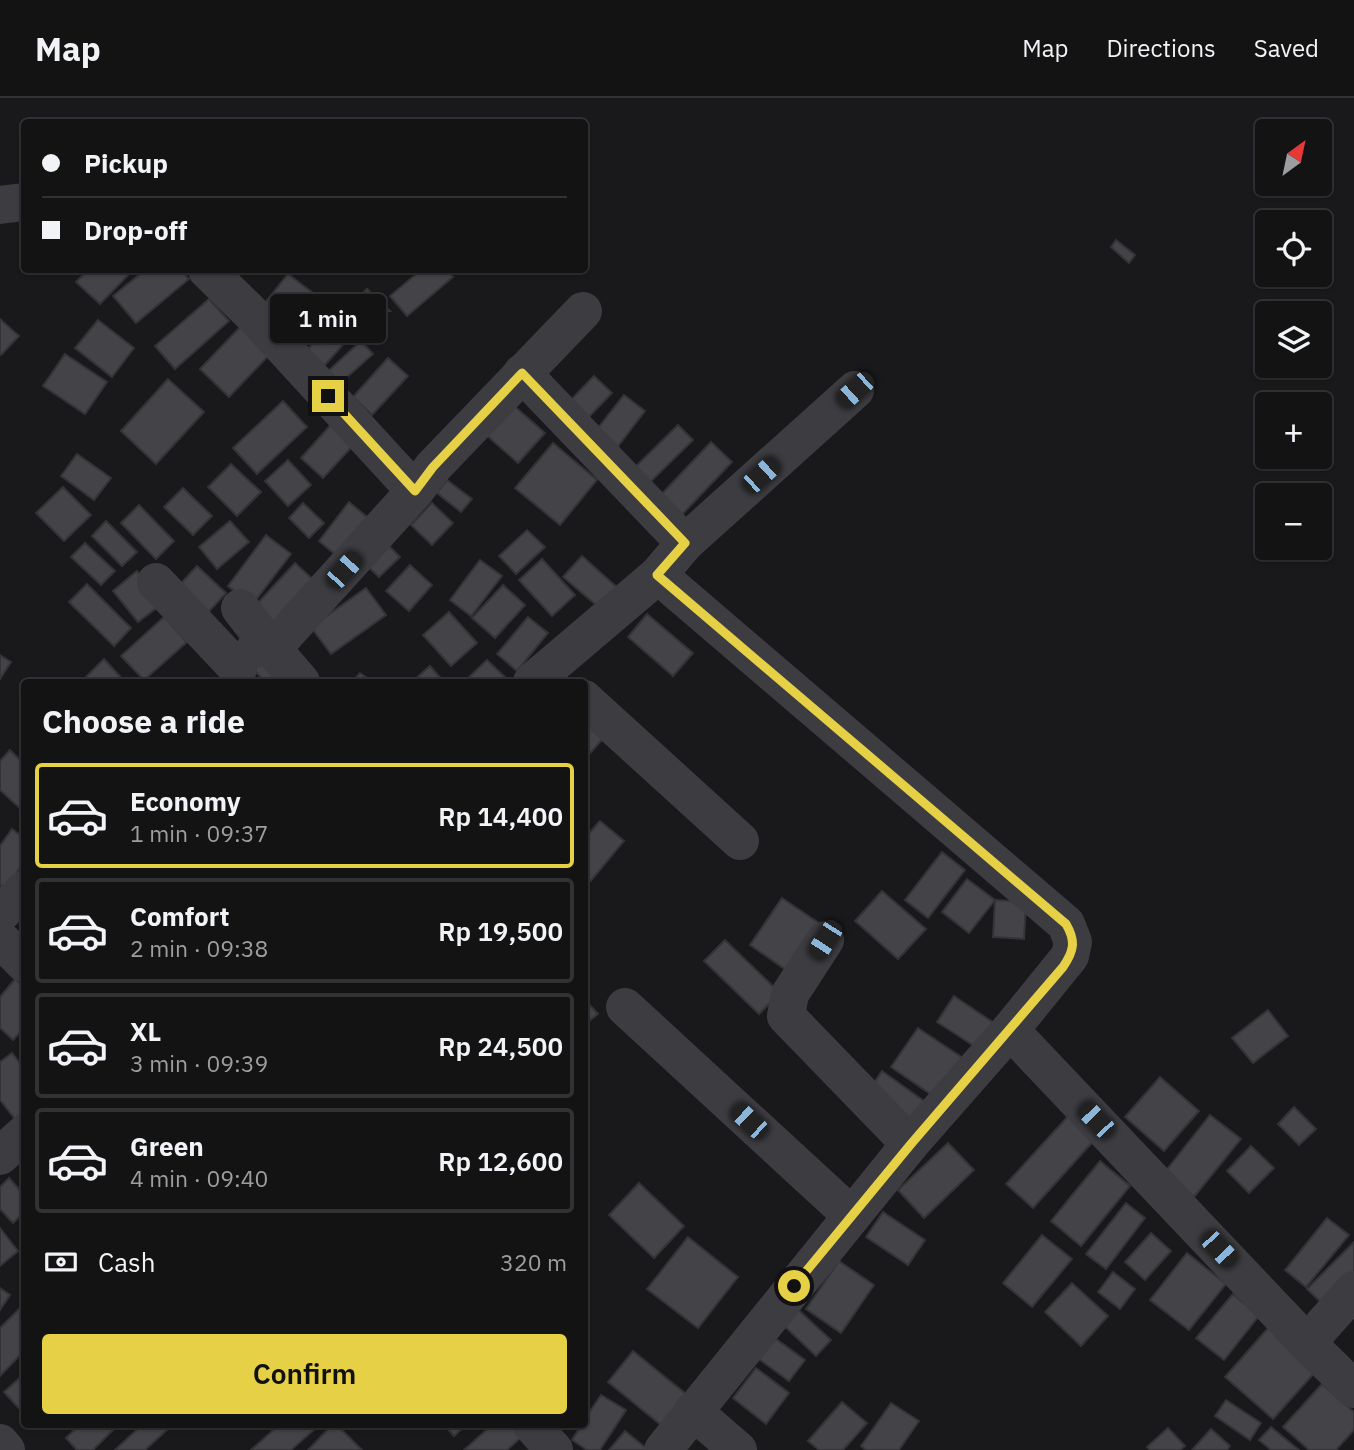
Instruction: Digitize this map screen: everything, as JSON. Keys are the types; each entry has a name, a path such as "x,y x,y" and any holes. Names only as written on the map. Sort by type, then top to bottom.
{"street":[{"path":"0,205 21,202"},
{"path":"210,273 258,320 415,491"},
{"path":"156,582 232,676 268,644 415,491 433,467 583,310"},
{"path":"522,373 685,543"},
{"path":"548,678 657,575 685,543 855,390"},
{"path":"657,575 1066,924 1073,942 1070,957 911,1144 663,1450"},
{"path":"240,608 298,679"},
{"path":"588,703 740,841"},
{"path":"0,914 21,893"},
{"path":"0,939 21,960"},
{"path":"825,940 790,994 786,1016 911,1144"},
{"path":"625,1007 852,1216"},
{"path":"1010,1030 1307,1343 1354,1389"},
{"path":"0,1156 21,1137"},
{"path":"1307,1343 1354,1290"},
{"path":"693,1411 738,1450"},
{"path":"535,1428 555,1450"},
{"path":"0,1443 6,1450"}],"building":[{"path":"1116,240 1135,255 1129,263 1111,247"},
{"path":"85,273 130,273 100,304 76,282"},
{"path":"141,273 184,273 189,279 136,323 113,296"},
{"path":"417,273 450,273 453,277 407,316 390,296"},
{"path":"288,274 313,293 284,329 260,309"},
{"path":"367,289 390,311 343,313"},
{"path":"209,299 229,321 175,369 155,346"},
{"path":"0,319 19,336 1,355 0,354"},
{"path":"98,320 134,348 112,377 75,348"},
{"path":"244,323 273,351 229,397 200,369"},
{"path":"331,323 348,339 316,375 298,360"},
{"path":"361,341 373,354 337,386 326,373"},
{"path":"65,354 107,382 85,414 43,386"},
{"path":"388,358 408,376 372,415 353,397"},
{"path":"594,376 612,393 579,427 561,410"},
{"path":"168,379 204,412 156,464 121,431"},
{"path":"624,395 645,411 612,454 590,438"},
{"path":"283,401 307,427 257,474 233,448"},
{"path":"512,404 545,433 518,463 485,434"},
{"path":"337,418 359,439 323,478 301,458"},
{"path":"678,425 693,440 640,492 625,477"},
{"path":"711,442 732,462 676,521 655,501"},
{"path":"553,443 597,480 560,525 515,488"},
{"path":"77,454 111,478 94,500 61,476"},
{"path":"288,460 311,485 288,506 265,481"},
{"path":"231,464 261,492 237,516 208,487"},
{"path":"447,480 472,499 461,512 437,493"},
{"path":"63,487 91,515 64,541 36,513"},
{"path":"183,488 212,516 193,535 164,507"},
{"path":"349,502 373,522 342,560 319,541"},
{"path":"303,503 324,523 309,538 289,518"},
{"path":"432,503 453,523 432,545 411,525"},
{"path":"139,505 174,541 156,559 121,523"},
{"path":"106,521 137,552 122,566 92,536"},
{"path":"230,521 249,542 217,569 199,547"},
{"path":"527,530 545,547 516,574 499,556"},
{"path":"266,535 291,554 252,605 228,586"},
{"path":"382,539 400,557 379,577 361,560"},
{"path":"85,543 115,571 101,585 71,557"},
{"path":"582,556 619,589 601,609 563,577"},
{"path":"542,559 575,595 552,616 519,580"},
{"path":"480,560 502,576 471,616 450,600"},
{"path":"295,563 320,586 281,628 256,605"},
{"path":"410,565 432,585 409,611 386,591"},
{"path":"197,566 226,593 201,620 172,593"},
{"path":"137,571 163,603 138,622 113,591"},
{"path":"87,584 131,628 114,646 69,602"},
{"path":"503,585 525,605 495,638 472,618"},
{"path":"366,588 386,615 331,654 311,627"},
{"path":"449,612 477,643 451,666 423,635"},
{"path":"647,614 693,653 673,676 628,637"},
{"path":"164,617 187,642 145,679 121,656"},
{"path":"528,617 548,633 517,671 497,654"},
{"path":"0,655 11,662 0,679"},
{"path":"266,658 286,679 262,679 253,669"},
{"path":"104,659 122,679 84,679"},
{"path":"487,660 507,679 467,679"},
{"path":"430,666 441,679 415,679"},
{"path":"360,673 369,679 355,679"},
{"path":"588,717 608,733 588,756"},
{"path":"10,750 21,761 21,809 0,790 0,761"},
{"path":"600,821 624,841 588,884 588,834"},
{"path":"12,829 21,836 21,866 6,889 0,885 0,846"},
{"path":"942,852 965,870 928,918 905,900"},
{"path":"967,879 995,900 969,933 942,912"},
{"path":"882,891 926,929 898,959 855,921"},
{"path":"782,898 822,925 789,972 750,945"},
{"path":"995,900 1026,902 1024,939 993,937"},
{"path":"725,940 780,993 759,1014 704,961"},
{"path":"15,979 21,984 21,1031 13,1040 0,1028 0,997"},
{"path":"954,996 994,1023 977,1048 937,1022"},
{"path":"588,1003 598,1014 588,1022"},
{"path":"1268,1010 1288,1036 1253,1063 1232,1038"},
{"path":"918,1028 969,1062 942,1102 891,1067"},
{"path":"12,1053 21,1064 21,1114 15,1119 0,1100 0,1062"},
{"path":"882,1071 924,1101 907,1124 866,1095"},
{"path":"1160,1077 1199,1111 1164,1151 1125,1117"},
{"path":"1294,1107 1316,1129 1299,1145 1278,1124"},
{"path":"1072,1112 1098,1136 1033,1208 1006,1184"},
{"path":"1210,1115 1241,1139 1194,1197 1164,1173"},
{"path":"948,1143 974,1170 924,1218 898,1190"},
{"path":"1251,1146 1274,1168 1249,1193 1227,1171"},
{"path":"1100,1161 1130,1186 1081,1246 1051,1221"},
{"path":"9,1178 21,1192 21,1215 13,1223 0,1209 0,1187"},
{"path":"639,1183 684,1226 654,1258 609,1215"},
{"path":"1126,1203 1145,1218 1106,1269 1086,1254"},
{"path":"883,1212 925,1240 908,1265 866,1237"},
{"path":"1327,1218 1349,1235 1306,1287 1285,1270"},
{"path":"0,1228 18,1251 0,1266"},
{"path":"1151,1233 1171,1251 1145,1280 1125,1262"},
{"path":"1042,1235 1072,1259 1032,1307 1003,1283"},
{"path":"688,1237 738,1277 698,1328 647,1289"},
{"path":"1354,1242 1354,1277 1325,1306 1307,1289"},
{"path":"1187,1253 1226,1284 1189,1330 1150,1300"},
{"path":"839,1261 874,1285 841,1333 806,1309"},
{"path":"1113,1272 1135,1289 1120,1309 1098,1292"},
{"path":"1072,1283 1108,1316 1081,1346 1045,1312"},
{"path":"0,1288 10,1295 0,1310"},
{"path":"1233,1294 1259,1316 1224,1360 1196,1338"},
{"path":"793,1305 831,1340 816,1356 779,1321"},
{"path":"19,1309 21,1354 0,1376 0,1328"},
{"path":"1269,1327 1317,1370 1273,1419 1225,1377"},
{"path":"772,1336 805,1360 789,1381 756,1357"},
{"path":"633,1351 686,1394 661,1425 608,1382"},
{"path":"756,1368 789,1393 766,1424 733,1398"},
{"path":"21,1377 21,1411 4,1392"},
{"path":"1322,1384 1354,1412 1354,1430 1336,1450 1309,1450 1283,1427"},
{"path":"601,1395 626,1410 600,1450 587,1450 572,1440 580,1428 588,1428 588,1414"},
{"path":"1226,1400 1261,1423 1250,1440 1215,1416"},
{"path":"842,1402 867,1423 843,1450 819,1450 808,1441"},
{"path":"891,1403 919,1421 899,1450 866,1450 861,1446"},
{"path":"1271,1427 1299,1450 1271,1450 1259,1440"},
{"path":"76,1428 115,1428 93,1450 77,1450 66,1438"},
{"path":"139,1428 169,1428 145,1450 115,1450"},
{"path":"276,1428 315,1429 291,1450 251,1450"},
{"path":"329,1428 340,1428 362,1450 308,1450"},
{"path":"447,1428 463,1428 454,1436"},
{"path":"489,1428 526,1428 528,1431 507,1450 464,1450"},
{"path":"1168,1428 1185,1446 1180,1450 1150,1450 1147,1447"},
{"path":"1211,1429 1230,1446 1227,1450 1192,1450"},
{"path":"625,1431 646,1448 609,1450"}],"route":[{"path":"328,396 415,491 433,467 522,373 685,543 657,575 1066,924 1072,934 1073,950 1063,967 794,1286"}]}
